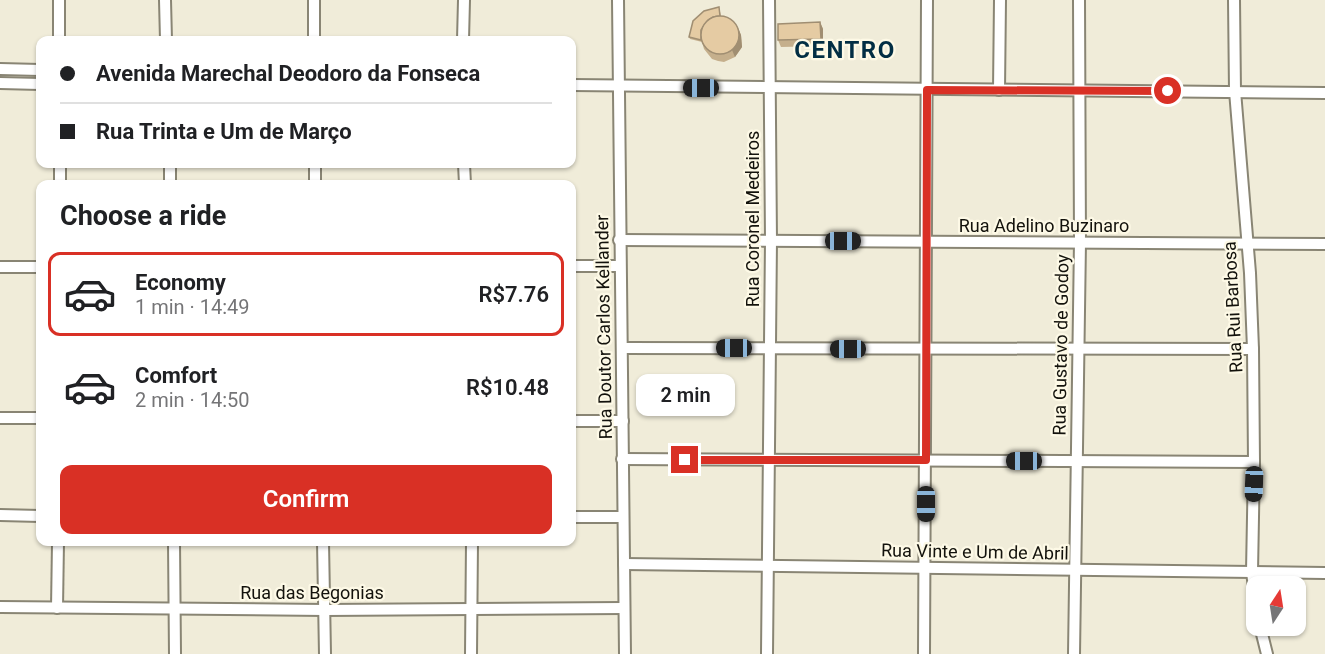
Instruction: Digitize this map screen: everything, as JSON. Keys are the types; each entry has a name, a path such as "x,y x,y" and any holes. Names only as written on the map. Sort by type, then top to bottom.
{"street":[{"path":"59,0 59,36"},
{"path":"165,0 166,36"},
{"path":"314,0 314,36"},
{"path":"463,36 464,0"},
{"name":"Rua Doutor Carlos Kellander","path":"618,0 625,654"},
{"name":"Rua Coronel Medeiros","path":"766,654 771,240 768,0"},
{"path":"924,654 927,0"},
{"path":"999,90 1000,0"},
{"name":"Rua Gustavo de Godoy","path":"1074,654 1080,242 1079,0"},
{"name":"Rua Rui Barbosa","path":"1234,0 1235,91 1250,273 1253,349 1252,576"},
{"path":"0,69 36,70"},
{"path":"0,83 36,84"},
{"path":"576,86 1325,93"},
{"name":"Rua Adelino Buzinaro","path":"619,240 1325,244"},
{"path":"576,266 620,266"},
{"path":"0,267 36,267"},
{"path":"622,348 1253,349"},
{"path":"0,418 36,418"},
{"path":"576,421 622,421"},
{"path":"622,459 1254,462"},
{"path":"0,516 36,516"},
{"path":"576,517 623,517"},
{"path":"57,608 58,546"},
{"path":"174,546 175,654"},
{"path":"323,546 325,654"},
{"path":"471,654 472,546"},
{"name":"Rua Vinte e Um de Abril","path":"624,564 1325,573"},
{"name":"Rua das Begonias","path":"0,607 325,610 624,608"},
{"path":"1262,636 1267,654"}],"building":[{"path":"719,7 720,16 708,20 701,30 701,40 689,37 693,21 704,11"},
{"path":"720,16 734,21 739,35 734,49 720,54 706,49 701,35 706,21"},
{"path":"820,22 821,39 778,40 778,24"}],"district":[{"name":"CENTRO","path":"845,50"}],"route":[{"path":"685,460 926,460 927,90 1168,91"}]}
